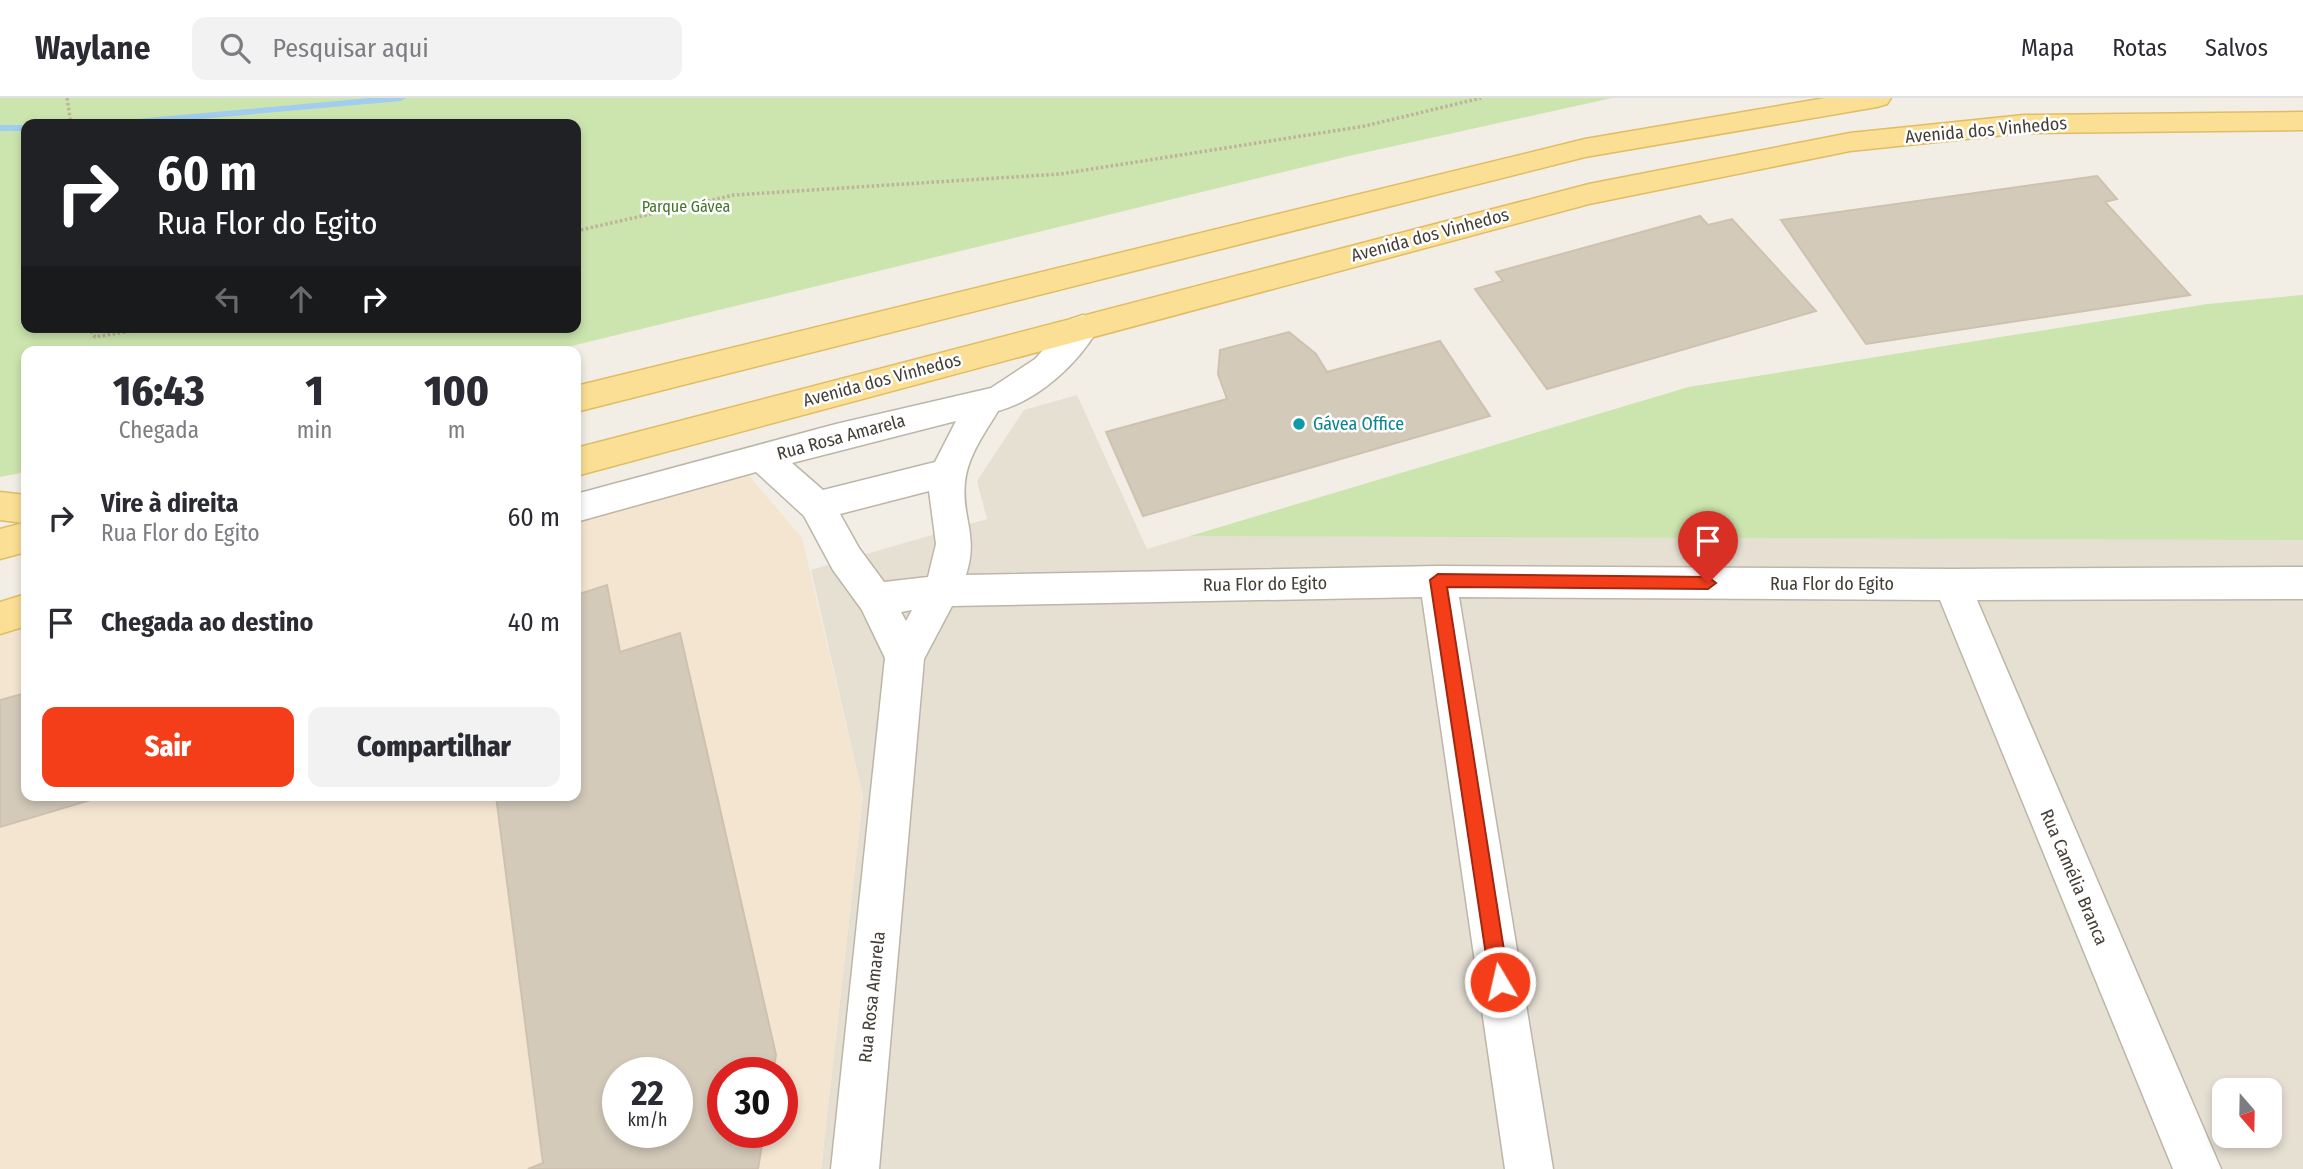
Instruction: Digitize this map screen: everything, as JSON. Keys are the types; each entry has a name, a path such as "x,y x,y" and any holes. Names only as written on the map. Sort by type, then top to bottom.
{"main road":[{"path":"581,398 1585,148 1877,98"},
{"path":"2024,124 2194,98"},
{"name":"Avenida dos Vinhedos","path":"581,461 1588,194 1850,142 2024,124 2303,121"},
{"path":"581,407 714,364"},
{"path":"0,506 21,508"},
{"path":"0,544 21,538"},
{"path":"0,618 21,612"}],"street":[{"name":"Rua Rosa Amarela","path":"581,507 762,457 1001,398 1047,368 1083,327"},
{"path":"817,506 949,472 986,401"},
{"path":"762,457 817,506 846,559 875,599 905,659"},
{"name":"Rua Rosa Amarela","path":"855,1169 905,659 941,592 953,560 956,528 947,495 949,472"},
{"path":"1438,580 1528,1169"},
{"name":"Rua Flor do Egito","path":"875,599 941,592 1438,580 1952,585 2303,583"},
{"name":"Rua Camélia Branca","path":"1952,585 2197,1169"}],"path":[{"path":"66,98 69,119"},
{"path":"581,230 734,195 1087,170 1365,126 1480,98"},
{"path":"92,333 95,337 115,337 131,333"}],"shaded area":[{"path":"2303,295 2303,1169 821,1169 863,797 811,570 987,519 977,481 1024,410 1077,395 1147,549 1689,387 2208,304"},
{"path":"739,464 802,538 863,797 821,1169 0,1169 0,618 21,612 21,801 581,801 581,507"}],"green space":[{"name":"Parque Gávea","path":"0,98 1612,98 1349,156 572,346 21,346 21,473 0,477"},
{"path":"2303,295 2303,540 1190,536 1689,387 2208,304"}],"building":[{"path":"2097,176 2117,199 2105,202 2190,295 1866,344 1781,220"},
{"path":"1700,216 1708,225 1732,219 1816,311 1547,389 1475,289 1503,281 1496,272"},
{"name":"Gávea Office","path":"1289,332 1316,354 1327,372 1440,341 1490,416 1143,516 1106,432 1227,399 1218,374 1220,350"},
{"path":"607,585 620,652 680,633 776,1055 707,1057 707,1148 761,1148 758,1169 528,1169 543,1163 497,801 581,801 581,593"},
{"path":"21,694 21,801 87,801 0,827 0,700"}],"waterway":[{"path":"169,119 401,98"},
{"path":"0,128 21,128"}],"place":[{"name":"Gávea Office","path":"1299,424"}],"route":[{"path":"1500,982 1438,580 1708,583"}]}
